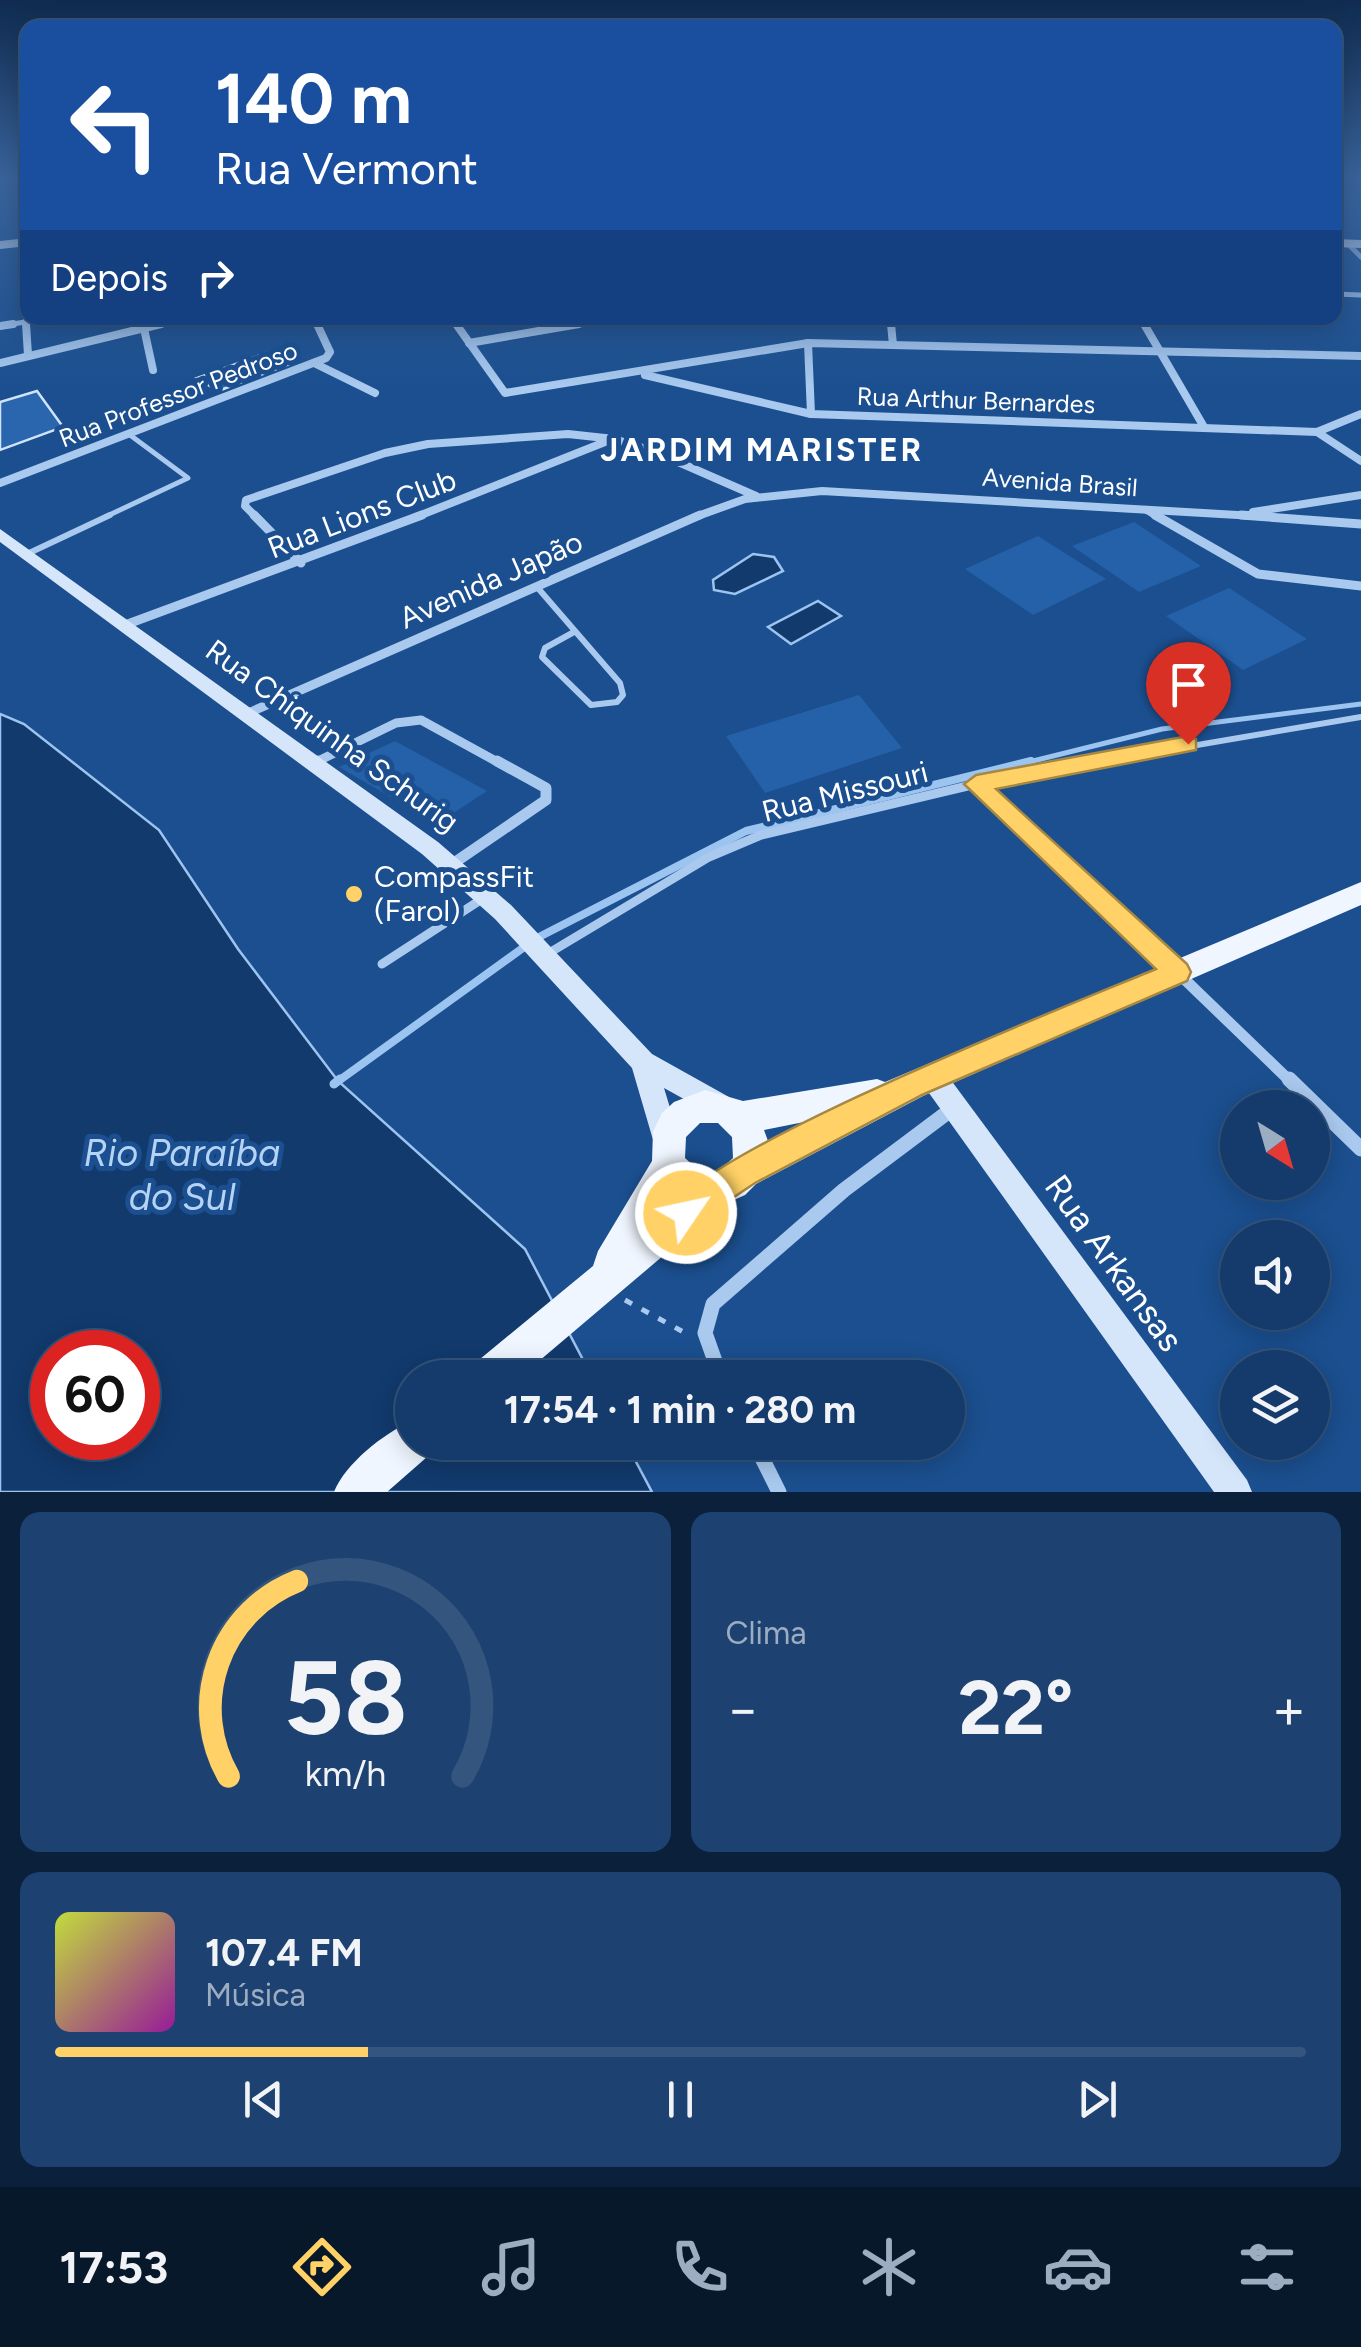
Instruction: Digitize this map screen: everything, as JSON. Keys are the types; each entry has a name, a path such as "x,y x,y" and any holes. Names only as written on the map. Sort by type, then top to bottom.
{"main road":[{"path":"668,1153 688,1184 729,1181 922,1081 1361,894"},
{"path":"597,1285 668,1153 670,1129 688,1110 714,1106 733,1114 840,1102 922,1081"},
{"path":"509,1360 749,1162 750,1138 733,1114"},
{"path":"355,1492 395,1457"}],"street":[{"path":"24,325 28,355"},
{"path":"0,363 153,325"},
{"name":"Rua Professor Pedroso","path":"0,484 314,363 330,352 317,325"},
{"path":"457,325 505,394 808,343 1361,356"},
{"path":"469,343 573,325"},
{"path":"891,325 893,345"},
{"path":"1145,325 1204,427"},
{"path":"144,327 154,370"},
{"path":"808,343 811,414"},
{"path":"314,363 374,394"},
{"name":"Rua Arthur Bernardes","path":"638,373 811,414 1318,432"},
{"path":"1318,432 1361,414"},
{"path":"1318,432 1361,460"},
{"path":"302,564 244,506 246,500 385,453 428,444 568,434 614,439 756,496"},
{"name":"Rua Lions Club","path":"125,625 302,564 614,439"},
{"name":"Avenida Brasil","path":"756,496 829,492 1361,524"},
{"path":"1235,515 1361,495"},
{"name":"Avenida Japão","path":"246,714 720,506 756,496"},
{"path":"1142,508 1258,574 1361,586"},
{"name":"Rua Chiquinha Schurig","path":"0,534 451,865 495,904 643,1062 733,1114"},
{"path":"314,763 396,723 421,720 546,788 546,800 451,865"},
{"path":"1178,972 1361,1149"},
{"name":"Rua Chiquinha Schurig","path":"643,1062 668,1153"},
{"name":"Rua Arkansas","path":"922,1081 954,1108 1235,1492"},
{"path":"713,1360 704,1343 703,1322 713,1304 844,1190 954,1108"},
{"path":"763,1460 779,1492"}],"lane":[{"path":"27,554 188,478 130,434"},
{"path":"537,587 620,683 623,695 617,702 592,705 542,658 545,648 574,632"},
{"name":"Rua Missouri","path":"540,951 737,843 976,784 1361,716"},
{"path":"976,784 1178,972"},
{"path":"382,964 495,904"}],"path":[{"path":"597,1285 704,1343"}],"shaded area":[{"path":"1134,522 1201,566 1139,592 1072,546"},
{"path":"1038,536 1106,579 1033,615 965,569"},
{"path":"1229,588 1307,639 1243,670 1166,616"},
{"path":"859,695 902,748 765,793 726,736"},
{"path":"395,741 487,791 437,824 339,767"}],"water":[{"path":"753,554 774,557 783,571 735,594 714,590 713,580"},
{"path":"818,601 841,616 791,644 768,627"},
{"name":"Rio Paraíba do Sul","path":"0,714 24,724 159,830 238,949 338,1081 525,1249 583,1360 395,1360 395,1460 635,1460 652,1492 0,1492"}],"building":[{"path":"266,353 287,365 218,391 197,378"},
{"path":"37,391 63,427 0,450 0,402"}],"waterway":[{"path":"1021,764 1162,729 1361,704"},
{"path":"537,938 746,831 1031,761"},
{"path":"337,1082 527,945"},
{"path":"334,1084 340,1079"}],"place":[{"name":"CompassFit (Farol)","path":"354,894"}],"district":[{"name":"JARDIM MARISTER","path":"762,450"}],"route":[{"path":"686,1213 744,1172 911,1085 1178,972 976,784 1188,744"}]}
